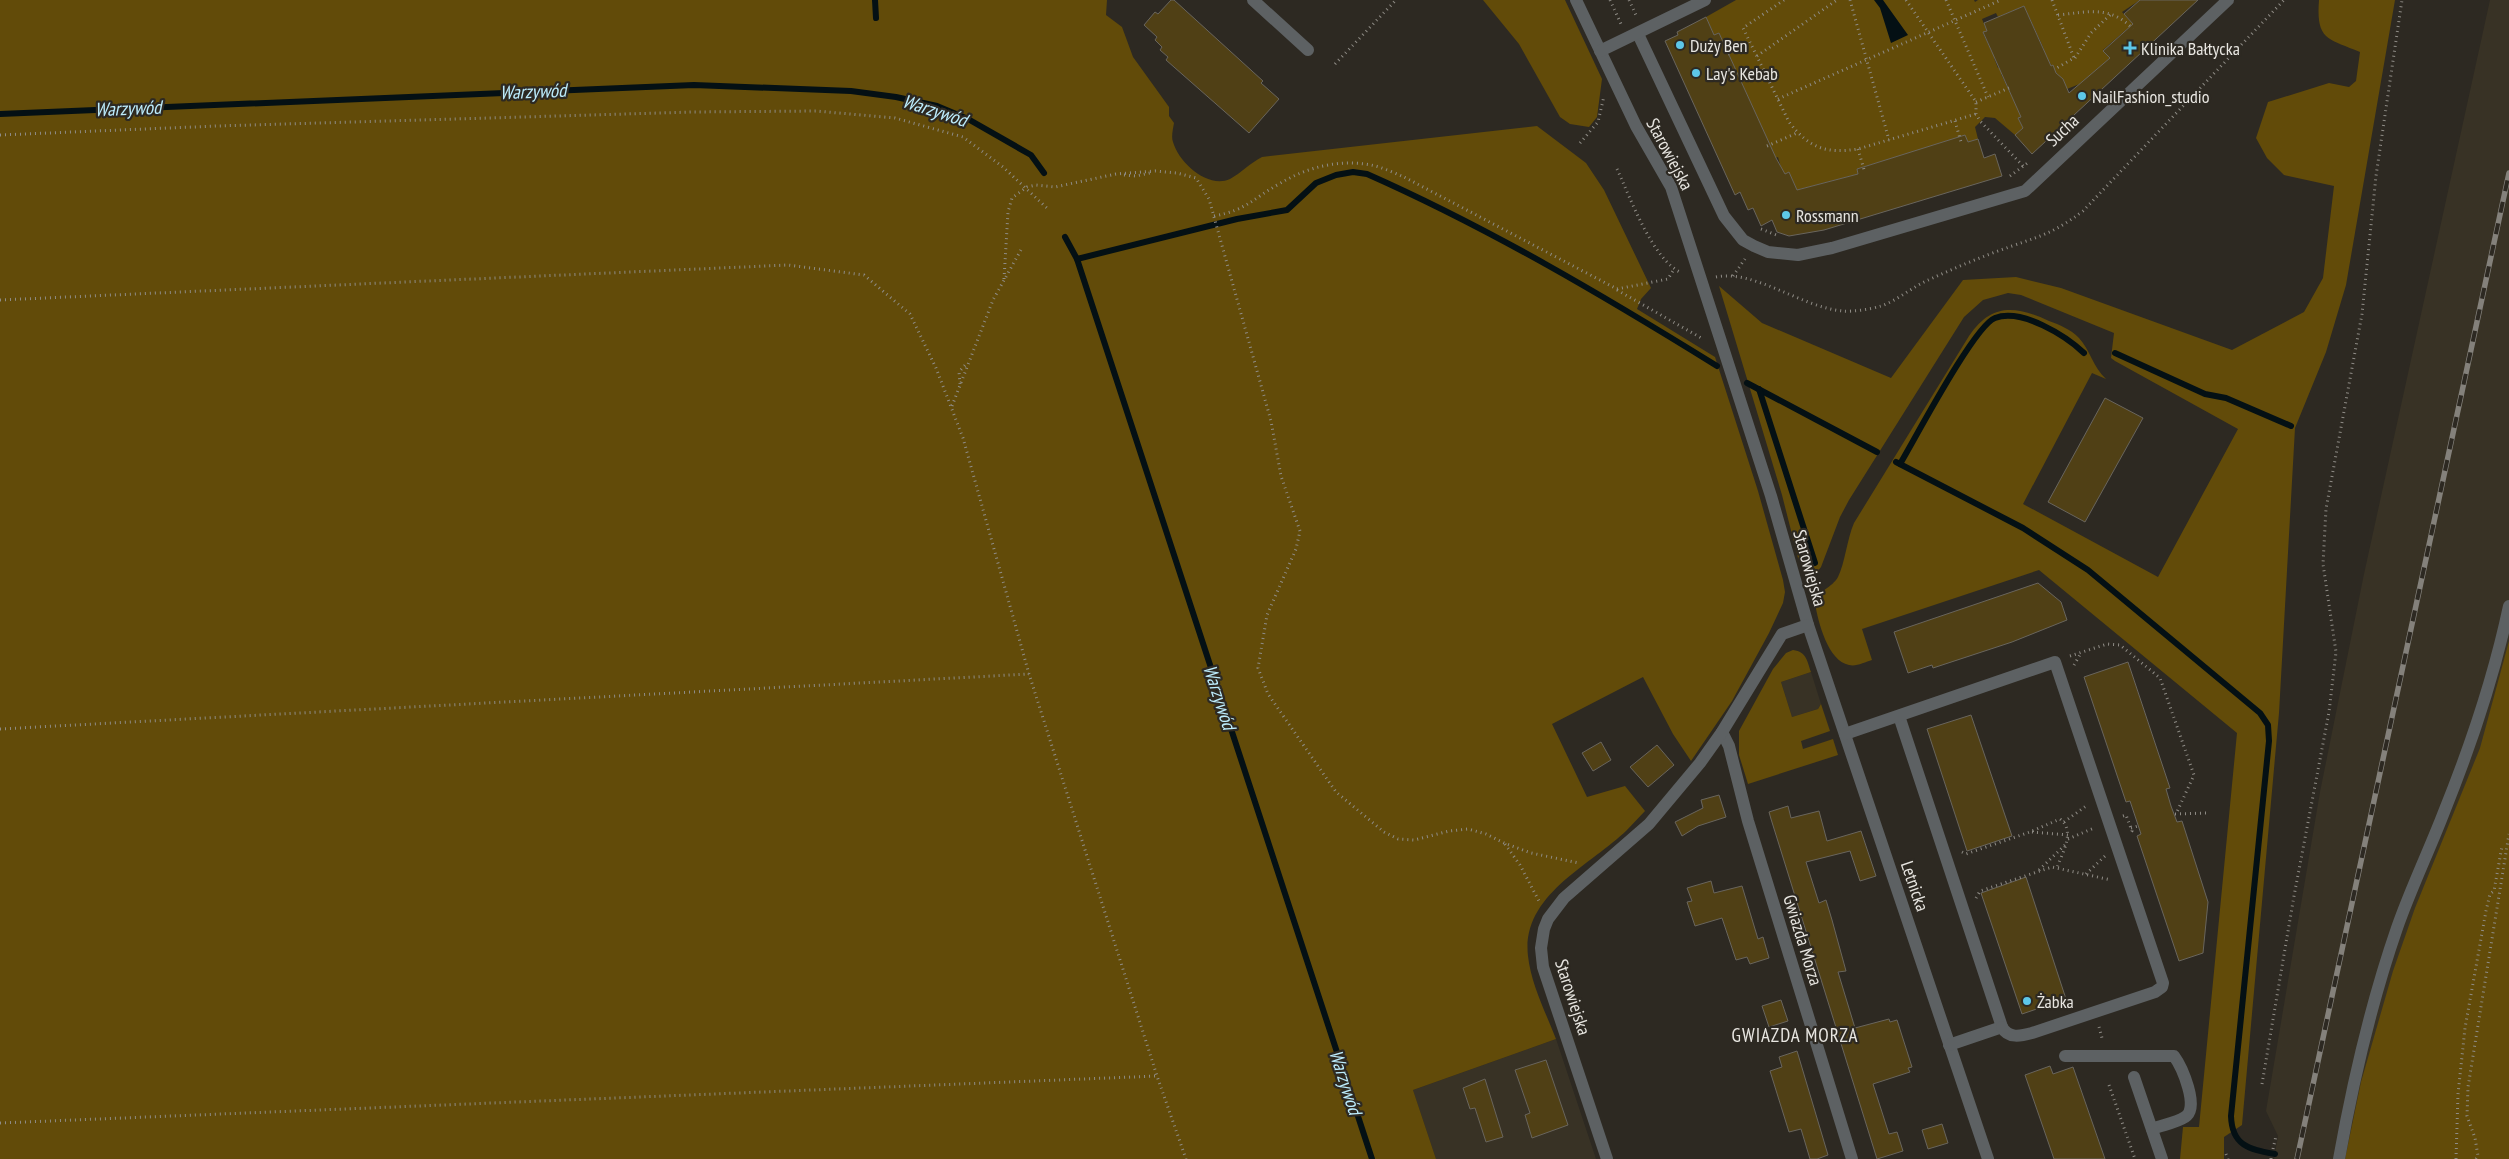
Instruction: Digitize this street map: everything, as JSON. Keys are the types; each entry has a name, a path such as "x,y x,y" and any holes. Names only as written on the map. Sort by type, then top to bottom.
{"street":[{"path":"1253,0 1308,50"},
{"name":"Starowiejska","path":"1576,0 1636,126 1672,187 1771,496 1808,625 1782,634 1722,732 1700,763 1649,824 1564,898 1548,919 1544,929 1541,948 1543,967 1607,1159"},
{"path":"1600,51 1705,0"},
{"name":"Sucha","path":"2053,164 2228,0"},
{"name":"Starowiejska","path":"1638,34 1724,216 1743,240 1768,252 1798,255 1823,250 2014,195 2025,191 2053,164"},
{"path":"2339,1159 2354,1079 2377,990 2397,927 2476,728 2496,663 2509,606"},
{"name":"Letnicka","path":"1808,625 1988,1159"},
{"path":"1845,734 2055,662 2154,961 2163,978 2162,987 2155,992 2032,1033 2011,1036 2006,1034 2002,1027 1899,716"},
{"name":"Gwiazda Morza","path":"1722,732 1729,746 1748,820 1852,1159"},
{"path":"1949,1044 2002,1027"},
{"path":"2065,1056 2174,1056 2192,1099 2192,1109 2186,1117 2152,1129"},
{"path":"2134,1077 2162,1159"}],"path":[{"path":"1335,64 1396,0"},
{"path":"1784,0 1743,28 1789,122 1797,133 1816,147 1840,152 1858,149 1976,114"},
{"path":"1757,56 1837,0"},
{"path":"1850,0 1889,140"},
{"path":"1906,0 1976,102 1976,114 2024,166"},
{"path":"1946,0 1988,97"},
{"path":"1778,99 1954,19 2001,0"},
{"path":"2052,0 2074,58"},
{"path":"2262,1084 2294,896 2329,712 2336,652 2323,564 2326,509 2362,314 2376,176 2402,0"},
{"path":"2058,14 2099,11 2112,13 2123,18 2133,29"},
{"path":"2055,69 2074,58 2091,33 2112,13"},
{"path":"1728,54 1751,44"},
{"path":"1580,143 1598,122 1606,89 1614,80"},
{"path":"1976,102 2009,88"},
{"path":"0,135 445,120 816,111 895,118 963,137 1027,187 1049,210"},
{"path":"1955,121 1961,142"},
{"path":"1767,146 1797,133"},
{"path":"1858,149 1865,173"},
{"path":"2003,178 2012,176 2035,156"},
{"path":"1214,217 1249,205 1279,184 1318,166 1339,163 1372,165 1404,177 1617,289 1725,351"},
{"path":"1617,169 1656,247 1674,268 1701,280"},
{"path":"1004,279 1008,212 1012,198 1027,187 1036,185 1055,188 1116,174 1155,171 1176,173 1196,178 1209,199 1271,421 1281,476 1300,531 1296,549 1267,615 1258,668 1268,694 1336,792 1384,832 1398,839 1414,840 1449,830 1468,829 1486,834 1504,844 1570,862 1604,864"},
{"path":"1757,228 1788,239"},
{"path":"951,407 960,384 959,372 969,361 993,300 1022,248"},
{"path":"0,300 788,265 864,275 910,314 936,368 963,438 1029,674 1157,1076 1186,1159"},
{"path":"1617,289 1668,279 1674,268"},
{"path":"2055,662 2107,644 2120,645 2160,678 2194,775 2175,814 2208,813"},
{"path":"0,729 1029,674"},
{"path":"2064,822 2100,797"},
{"path":"1944,851 1953,848 1966,854 2030,832 2060,819 2064,822 2068,836 2057,868"},
{"path":"2131,828 2138,826"},
{"path":"2030,832 2068,836"},
{"path":"2476,1159 2478,1156 2475,1138 2467,1116 2468,1087 2509,834"},
{"path":"1504,844 1520,865 1548,919"},
{"path":"2038,872 2065,844"},
{"path":"2456,1159 2458,1094 2466,1028 2486,912 2490,894 2494,889 2502,846"},
{"path":"1962,906 1973,902 1980,891 2038,872 2057,868 2128,883"},
{"path":"2494,889 2500,889"},
{"path":"0,1123 1157,1076"},
{"path":"2109,1086 2135,1159"},
{"path":"2273,1149 2276,1136"},
{"path":"2226,1154 2228,1159"}],"shaded area":[{"path":"0,0 1107,0 1106,15 1122,27 1133,57 1169,107 1169,116 1174,123 1172,138 1176,150 1188,166 1204,177 1213,180 1230,179 1262,157 1537,126 1586,163 1604,190 1651,288 1641,299 1637,309 1715,357 1758,491 1783,580 1785,592 1783,603 1732,701 1691,761 1673,734 1643,677 1552,724 1587,797 1625,786 1645,811 1627,830 1561,884 1546,899 1535,916 1529,935 1528,956 1536,988 1556,1039 1413,1090 1436,1159 0,1159"},
{"path":"1483,0 1565,0 1602,79 1597,117 1589,127 1570,124 1560,117 1519,44"},
{"path":"1736,0 1974,0 1975,2 1978,0 2140,0 2122,12 2135,26 2130,32 2127,29 2103,50 2110,58 2082,83 2067,89 2046,57 2024,6 1998,17 1996,13 1982,19 1987,31 1983,33 1991,50 1995,49 1994,58 1998,68 2002,66 2005,72 2001,74 2022,116 2018,118 2023,128 2015,135 1995,118 1985,117 1975,127 1978,139 1968,142 1965,136 1857,169 1858,174 1797,190 1789,173 1783,175 1778,157 1773,159 1761,134 1764,133 1719,33 1714,35 1706,17"},
{"path":"1874,0 1883,0 1908,35 1891,43 1880,8"},
{"path":"2319,0 2395,0 2346,285 2326,352 2295,428 2279,713 2242,1125 2224,1137 2224,1159 2180,1159 2183,1127 2199,1127 2237,733 2039,570 1862,629 1872,660 1855,665 1842,662 1830,649 1825,640 1815,603 1819,595 1838,577 1854,523 1969,336 1987,317 1996,312 2015,310 2026,312 2068,330 2083,343 2106,379 2092,373 2023,504 2158,577 2238,429 2111,358 2114,333 2021,295 2008,293 1983,300 1964,317 1849,500 1840,517 1821,567 1817,572 1811,574 1806,572 1798,558 1782,495 1719,286 1762,323 1891,378 1963,280 2016,277 2061,288 2232,350 2304,312 2323,278 2334,186 2284,175 2267,158 2256,138 2268,102 2329,83 2349,87 2356,81 2360,52 2339,44 2326,36 2320,23"},
{"path":"2490,0 2509,0 2509,819 2463,1159 2274,1159 2278,1136 2266,1111 2320,792 2364,574"},
{"path":"2509,641 2509,1159 2345,1159 2361,1082 2393,971 2415,908 2480,748"},
{"path":"1793,650 1804,655 1811,672 1781,682 1792,717 1818,709 1821,704 1830,731 1801,741 1803,749 1833,739 1838,755 1748,784 1739,755 1739,731 1773,669 1786,653"},
{"path":"1811,672 1821,704 1818,709 1792,717 1781,682"},
{"path":"1556,1039 1596,1159 1436,1159 1413,1090"}],"building":[{"path":"1171,0 1174,0 1263,81 1261,83 1279,99 1249,133 1166,60 1168,57 1160,50 1162,47 1155,40 1157,37 1144,25 1155,12 1158,14"},
{"path":"2140,0 2198,0 2032,154 2015,135 2023,128 2018,118 2021,117 1983,32 1987,31 1984,23 2024,6 2051,66 2053,65 2056,73 2063,79 2069,93 2110,58 2103,51 2133,24 2124,14"},
{"path":"1706,17 1714,35 1719,33 1776,158 1785,174 1789,172 1797,190 1858,174 1857,169 1965,135 1968,142 1978,139 1984,158 1995,154 2002,176 1824,230 1789,236 1777,232 1772,220 1761,226 1753,208 1748,210 1740,192 1735,195 1665,41 1678,35 1677,32"},
{"path":"2105,398 2143,418 2085,522 2048,502"},
{"path":"2038,583 2061,602 2067,620 2012,642 1933,668 1932,665 1908,673 1894,632"},
{"path":"2128,662 2170,788 2166,789 2171,806 2177,822 2182,821 2208,902 2203,953 2179,961 2137,836 2141,834 2130,801 2126,802 2084,677"},
{"path":"1971,715 2012,836 1967,851 1927,729"},
{"path":"1601,742 1611,760 1593,771 1582,753"},
{"path":"1657,745 1674,765 1648,787 1630,767"},
{"path":"1719,795 1726,817 1698,826 1682,836 1675,822 1703,808 1701,800"},
{"path":"1788,806 1791,818 1819,811 1827,841 1861,831 1876,876 1860,881 1850,851 1806,862 1819,903 1826,900 1832,920 1846,971 1838,972 1855,1028 1889,1019 1890,1022 1897,1020 1912,1067 1908,1068 1910,1072 1873,1084 1889,1134 1897,1132 1903,1151 1877,1159 1769,812"},
{"path":"2026,877 2066,999 2022,1014 1981,893"},
{"path":"1711,881 1714,893 1742,886 1758,939 1763,937 1769,958 1750,964 1747,957 1736,960 1722,918 1695,926 1687,902 1692,901 1687,888"},
{"path":"1781,1000 1788,1021 1769,1027 1762,1006"},
{"path":"1797,1051 1828,1155 1817,1159 1810,1159 1801,1129 1789,1132 1770,1071 1782,1067 1779,1057"},
{"path":"1546,1060 1568,1125 1532,1138 1525,1115 1530,1113 1515,1070"},
{"path":"2050,1066 2053,1074 2073,1067 2105,1159 2054,1159 2025,1075"},
{"path":"1485,1079 1503,1137 1486,1142 1475,1108 1470,1109 1463,1088"},
{"path":"1942,1124 1948,1143 1928,1149 1922,1130"}],"waterway":[{"path":"875,0 876,18"},
{"name":"Warzywód","path":"0,114 694,85 851,91 896,97 937,106 968,119 1031,155 1044,173"},
{"path":"1077,259 1237,219 1287,210 1316,183 1336,175 1353,172 1367,174 1502,240 1632,314 1717,366"},
{"name":"Warzywód","path":"1065,237 1077,259 1372,1159"},
{"path":"1900,464 1973,341 1995,318 2006,316 2018,317 2043,325 2084,353"},
{"path":"2115,353 2205,394 2226,398 2291,426"},
{"path":"1747,383 1877,452"},
{"path":"1759,389 1815,563"},
{"path":"1896,462 2023,528 2088,570 2260,713 2268,725 2269,741 2231,1116 2232,1126 2239,1140 2250,1148 2275,1154"}],"railway":[{"path":"2297,1159 2509,173"}],"place":[{"name":"Duży Ben","path":"1680,45"},
{"name":"Klinika Bałtycka","path":"2130,48"},
{"name":"Lay's Kebab","path":"1696,73"},
{"name":"NailFashion_studio","path":"2082,96"},
{"name":"Rossmann","path":"1786,215"},
{"name":"Żabka","path":"2027,1001"}],"district":[{"name":"GWIAZDA MORZA","path":"1795,1035"}]}
